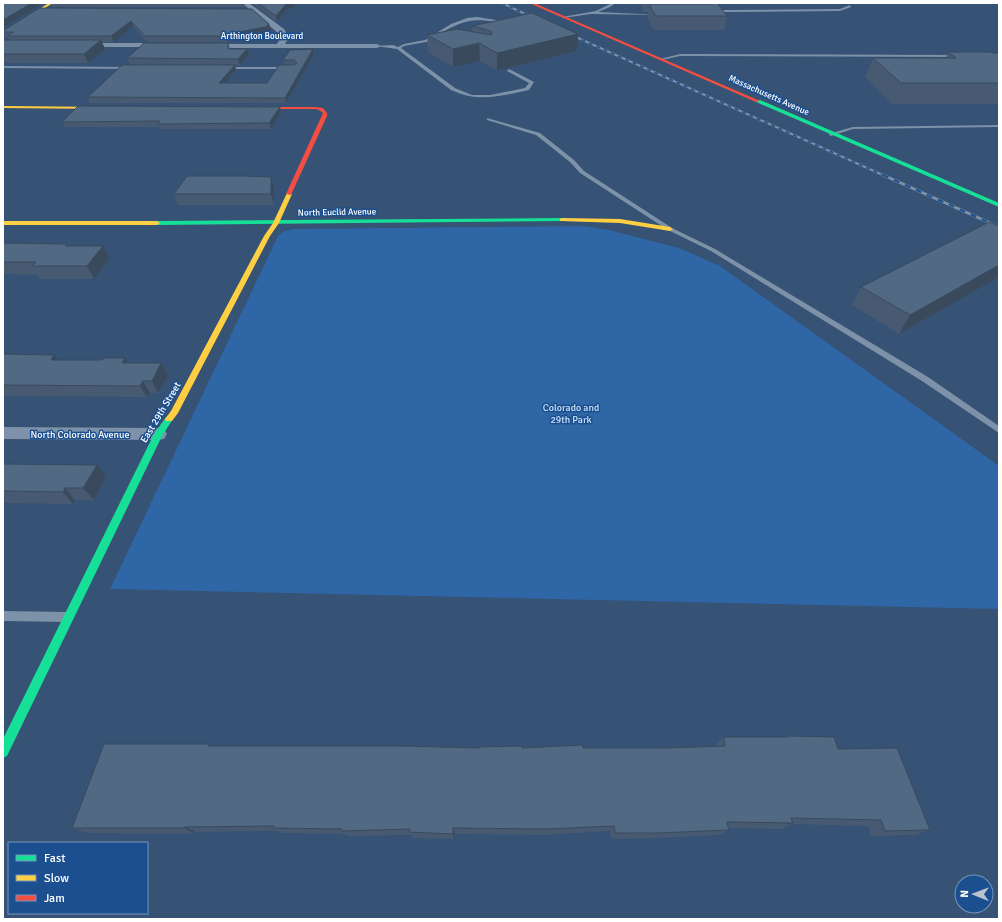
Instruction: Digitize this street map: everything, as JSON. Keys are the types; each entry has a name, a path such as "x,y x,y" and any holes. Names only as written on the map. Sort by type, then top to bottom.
{"street":[{"path":"245,3 284,34 285,39 280,46"},
{"name":"Massachusetts Avenue","path":"531,3 831,134 999,205"},
{"path":"3,33 39,10 53,7"},
{"path":"239,11 255,11"},
{"path":"74,45 169,46"},
{"name":"Arthington Boulevard","path":"193,46 377,46"},
{"path":"3,107 121,108"},
{"name":"East 29th Street","path":"3,752 158,434 174,413 267,236 276,223 326,116 321,109 239,108"},
{"name":"North Euclid Avenue","path":"3,223 276,223 560,220 620,221 670,229"},
{"name":"North Colorado Avenue","path":"3,433 158,434"}],"lane":[{"path":"564,17 604,9 614,3"},
{"path":"708,15 724,11 840,10 850,6"},
{"path":"587,13 661,15"},
{"path":"426,41 454,22 471,17 487,18 509,24"},
{"path":"432,36 439,41"},
{"path":"377,46 393,46 426,41 446,42"},
{"path":"398,48 404,44"},
{"path":"393,46 398,48 453,89 473,98 484,98 527,88 532,83 527,78 509,70"},
{"path":"662,59 680,55 967,56"},
{"path":"3,67 136,68"},
{"path":"222,68 295,68"},
{"path":"489,119 538,134 572,161 582,172 670,229 713,250 808,307 925,379 999,430"},
{"path":"831,134 853,128 999,126"},
{"path":"3,616 68,617"}],"green space":[{"name":"Colorado and 29th Park","path":"583,226 609,230 679,248 720,266 999,466 999,609 110,589 278,236 284,231 294,229"}],"building":[{"path":"3,3 32,3 3,20"},
{"path":"258,3 292,3 286,4 276,16"},
{"path":"717,3 727,16 658,16 655,15 649,4 711,4"},
{"path":"39,8 252,9 269,24 266,27 227,34 228,36 145,36 131,21 111,36 7,36 14,32 3,32"},
{"path":"532,13 578,34 497,53 479,43 453,49 427,35 457,29 491,35 491,31 472,26"},
{"path":"3,40 101,40 84,54 3,54"},
{"path":"144,43 228,43 228,49 247,49 238,59 127,58"},
{"path":"313,49 285,98 88,97 122,65 235,65 219,83 267,83 279,65 294,65 297,63 294,60 283,60 290,50"},
{"path":"948,52 999,53 999,83 901,83 873,58 956,58"},
{"path":"78,106 280,107 269,123 158,124 160,121 62,122"},
{"path":"187,176 271,177 271,194 174,194"},
{"path":"989,222 999,226 999,265 910,315 861,287"},
{"path":"3,243 103,246 87,266 32,266 36,262 3,262"},
{"path":"3,354 54,355 51,360 102,360 104,358 125,358 122,363 161,363 152,381 143,381 140,386 3,385"},
{"path":"3,464 97,465 83,488 65,488 63,492 3,491"},
{"path":"787,736 834,737 838,749 897,748 930,830 885,831 881,820 791,818 793,823 727,822 729,830 659,833 615,833 614,826 546,829 453,828 453,834 409,832 410,829 342,831 342,829 274,828 274,826 72,828 104,744 479,748 522,746 522,748 583,745 583,748 666,748 725,746 724,737 788,737"}],"railway":[{"path":"502,3 536,19"},
{"path":"567,33 885,176"},
{"path":"883,175 999,227"}],"traffic: fast":[{"path":"758,101 999,205"},
{"path":"157,223 562,220"},
{"path":"3,752 158,434 169,419"}],"traffic: slow":[{"path":"3,33 51,3"},
{"path":"3,107 108,108"},
{"path":"169,419 174,413 267,236 276,223 289,194"},
{"path":"562,220 620,221 670,229"},
{"path":"3,223 157,223"}],"traffic: jam":[{"path":"531,3 758,101"},
{"path":"250,108 315,108 321,109 325,113 325,116 289,194"}]}
